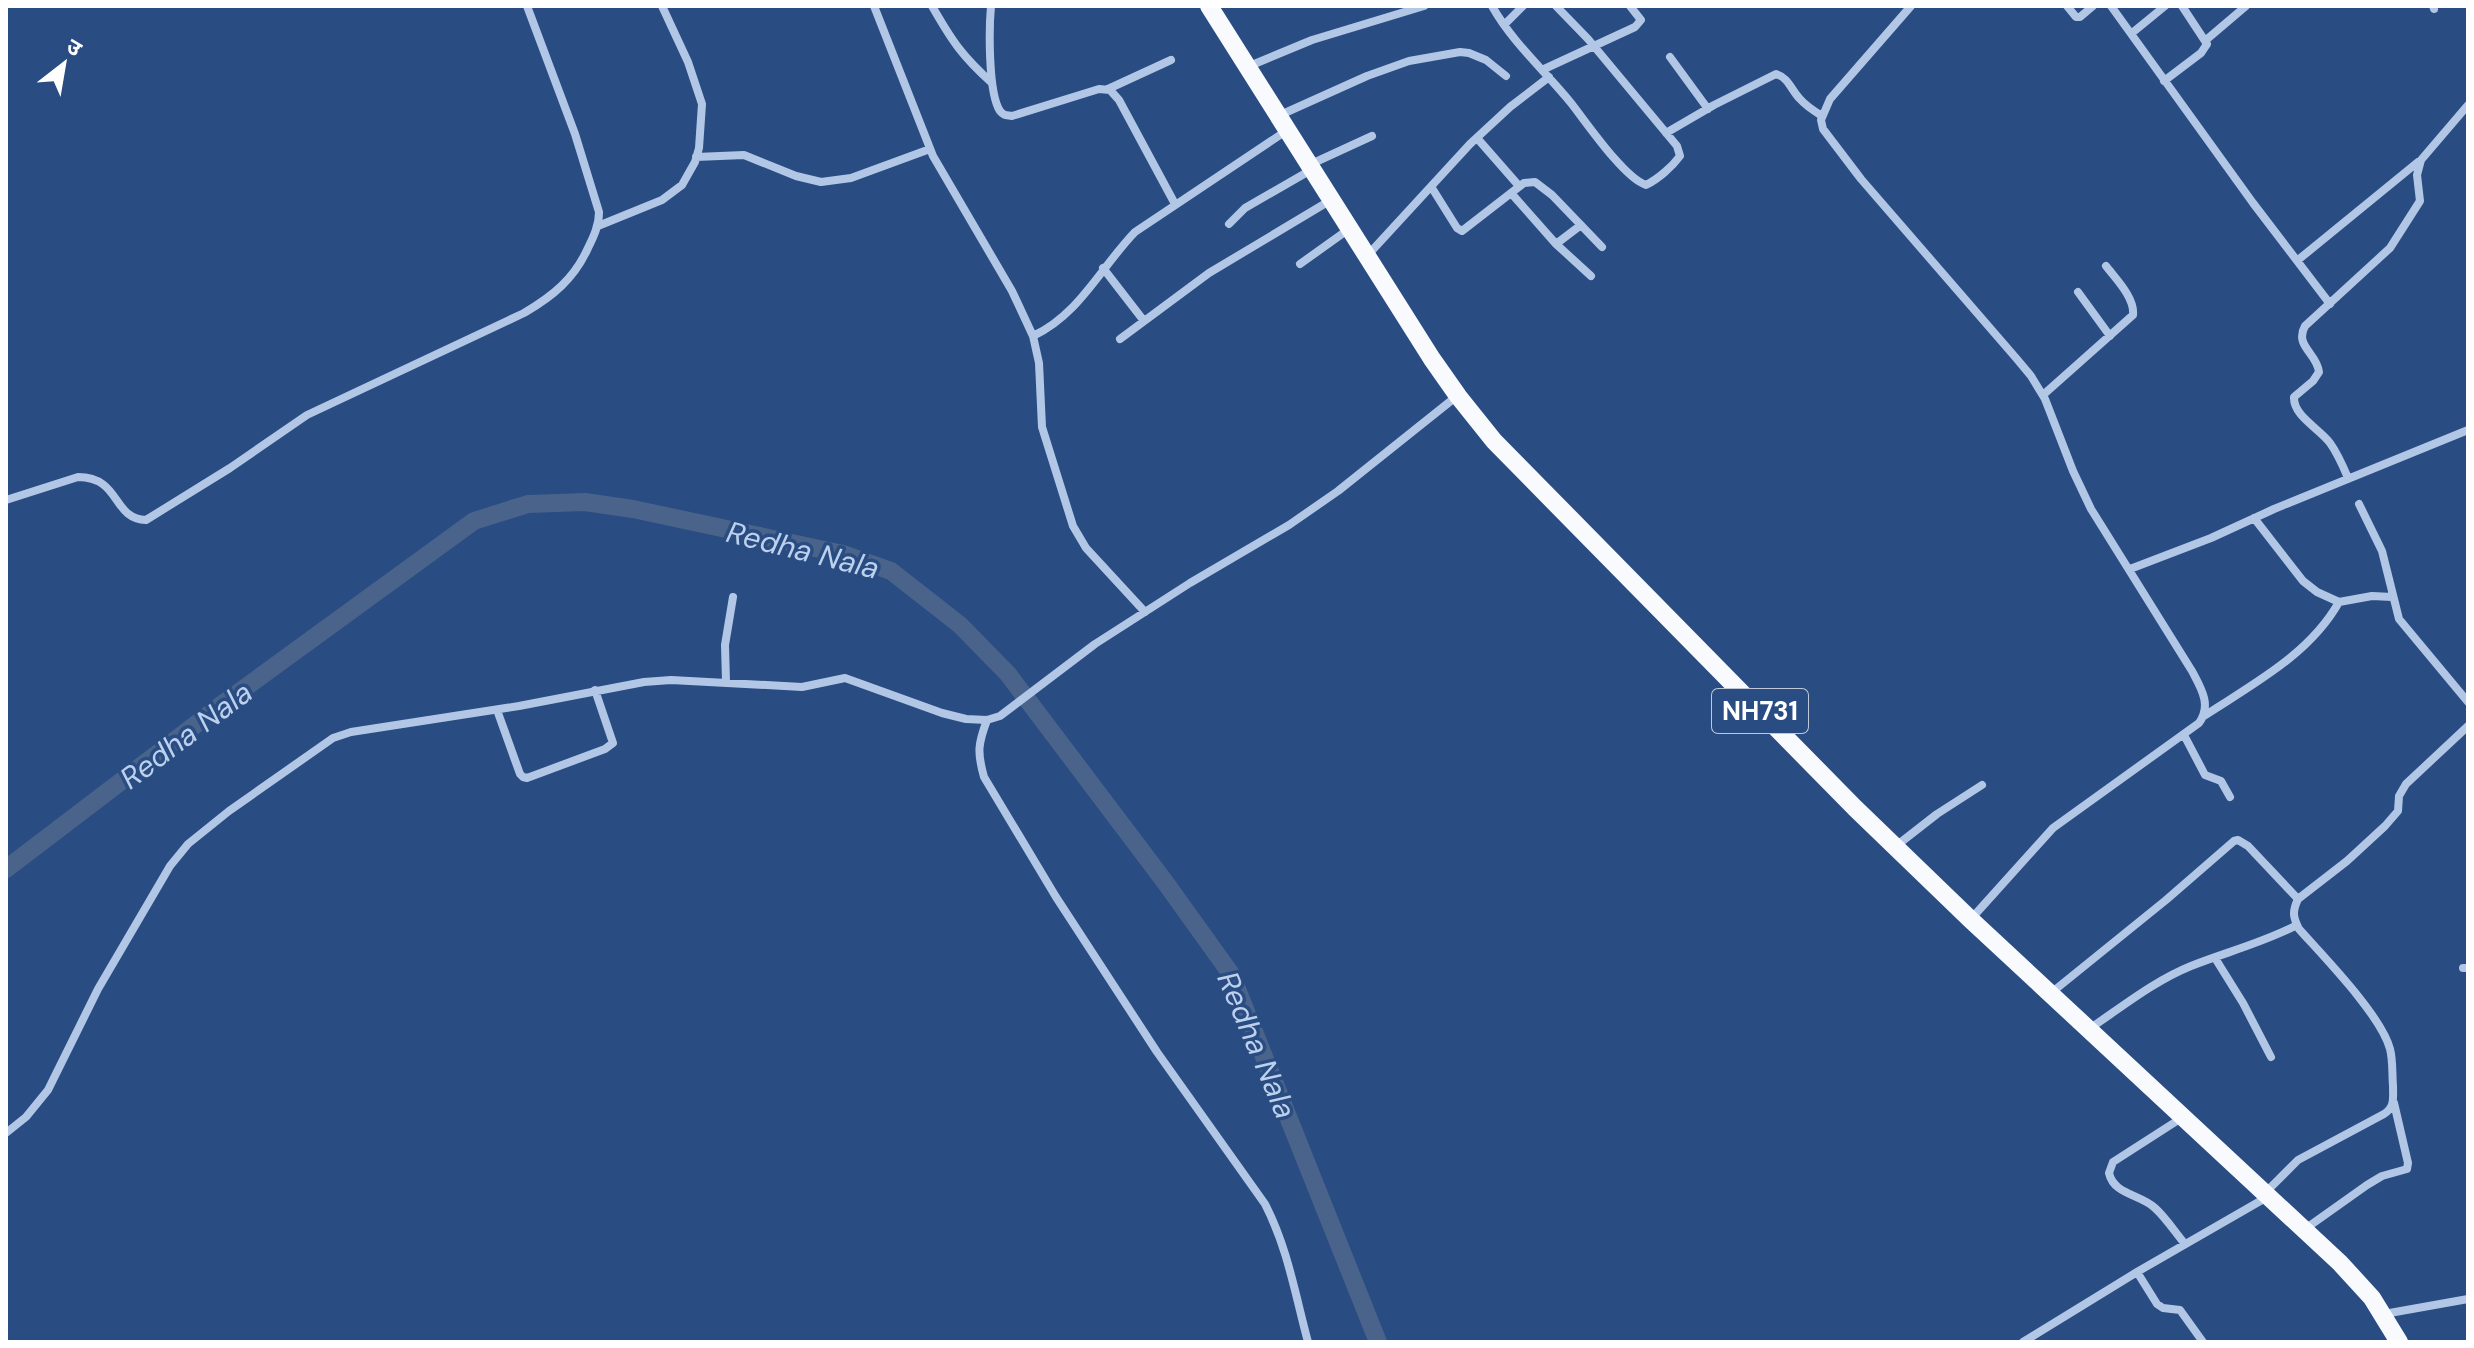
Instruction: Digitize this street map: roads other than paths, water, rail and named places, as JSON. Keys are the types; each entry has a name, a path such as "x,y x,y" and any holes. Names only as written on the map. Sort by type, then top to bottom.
{"highway":[{"name":"NH731","path":"1209,6 1458,396 1494,441 1577,528 1971,920 2305,1229 2355,1279 2384,1314 2399,1342"}],"street":[{"path":"6,500 78,477 89,477 109,488 130,516 138,520 154,516 307,415 548,299 581,263 598,226 599,212 527,6"},
{"path":"598,226 662,200 682,185 696,157 702,121 698,86 662,6"},
{"path":"874,6 930,149 1012,291 1033,336 1039,363 1042,427 1073,526 1096,559 1145,612"},
{"path":"932,6 954,45 993,84"},
{"path":"991,6 990,61 993,84 999,109 1007,116 1108,89 1171,60"},
{"path":"1247,68 1312,40 1424,6"},
{"path":"1492,6 1504,25 1604,145 1641,184 1653,182 1680,156 1677,146 1556,6"},
{"path":"1504,25 1523,6"},
{"path":"1367,257 1477,138 1545,74 1639,23 1640,17 1630,6"},
{"path":"1911,6 1830,99 1822,116 1823,129 2031,376 2055,419 2083,493 2192,671 2205,702 2204,717"},
{"path":"2067,6 2076,17 2093,6"},
{"path":"2111,6 2330,304"},
{"path":"2132,33 2165,6"},
{"path":"2164,81 2201,53 2207,44 2182,6"},
{"path":"2206,40 2246,6"},
{"path":"1033,336 1060,321 1079,302 1103,268 1135,232 1282,124 1354,82 1409,61 1460,52 1486,60 1506,76"},
{"path":"1670,57 1708,109"},
{"path":"1666,133 1776,74 1786,79 1806,105 1822,116"},
{"path":"1108,89 1119,100 1175,204"},
{"path":"2298,260 2421,160 2468,105"},
{"path":"1229,224 1245,208 1310,168 1372,136"},
{"path":"1477,138 1556,244 1591,276"},
{"path":"696,157 744,155 796,176 821,182 851,178 930,149"},
{"path":"2348,478 2328,440 2299,413 2294,404 2294,397 2319,372 2317,362 2302,343 2301,332 2390,248 2420,201 2417,175 2421,160"},
{"path":"1432,188 1462,231 1529,181 1542,185 1602,247"},
{"path":"1120,339 1209,273 1331,200"},
{"path":"1556,244 1581,225"},
{"path":"1300,264 1349,229"},
{"path":"2043,395 2129,319 2134,311 2131,301 2106,266"},
{"path":"1103,268 1144,321"},
{"path":"2078,292 2110,336"},
{"path":"6,1133 26,1117 48,1090 98,989 170,866 188,844 333,738 351,732 497,710 595,690 671,680 802,687 845,678 942,713 987,720 1000,716 1095,644 1289,525 1338,491 1458,396"},
{"path":"2130,569 2468,430"},
{"path":"2359,504 2382,551 2399,619 2468,702"},
{"path":"2254,518 2303,581 2317,592 2339,602 2372,596 2392,597"},
{"path":"726,682 725,645 733,597"},
{"path":"1971,920 2053,828 2308,643 2326,625 2339,602"},
{"path":"497,710 520,774 527,778 605,749 613,743 595,690"},
{"path":"987,720 978,754 984,777 1056,897 1157,1052 1265,1204 1290,1263 1308,1342"},
{"path":"2305,1229 2382,1176 2407,1169 2408,1163 2393,1101 2391,1057 2385,1036 2366,1008 2297,925 2292,912 2298,899 2385,826 2398,811 2399,796 2406,784 2468,726"},
{"path":"2184,735 2205,775 2221,781 2230,797"},
{"path":"1895,846 1982,785"},
{"path":"2050,994 2234,841 2248,846 2298,899"},
{"path":"2088,1030 2162,980 2297,925"},
{"path":"2215,958 2271,1057"},
{"path":"2023,1342 2267,1194 2298,1160 2384,1114 2393,1101"},
{"path":"2184,1117 2113,1162 2109,1173 2115,1187 2157,1209 2185,1244"},
{"path":"2137,1272 2157,1304 2180,1310 2203,1342"},
{"path":"2384,1314 2468,1299"}],"waterway":[{"name":"Redha Nala","path":"6,869 220,706 474,521 528,504 585,502 633,509 843,554 891,571 960,625 1008,674 1231,974 1378,1342"}]}
